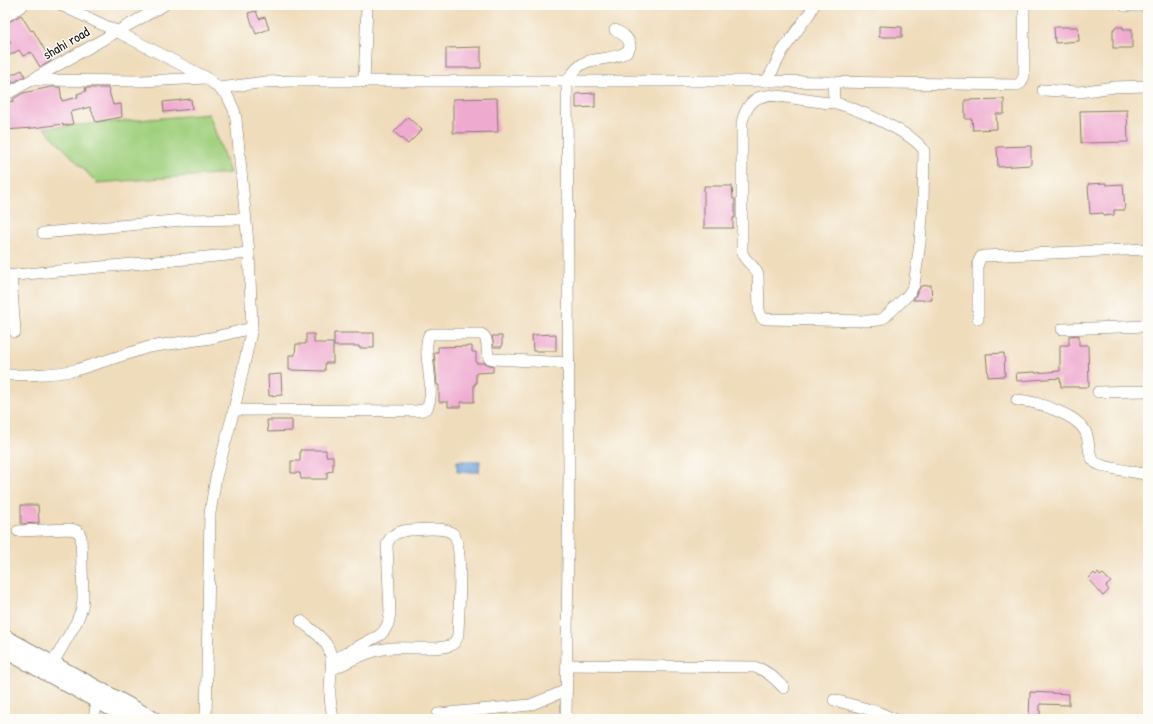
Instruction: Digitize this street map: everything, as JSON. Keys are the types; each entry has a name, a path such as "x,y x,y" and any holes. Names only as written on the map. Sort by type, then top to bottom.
{"main road":[{"path":"5,637 154,719"},
{"path":"5,651 130,719"}],"street":[{"path":"5,17 23,5"},
{"path":"61,5 116,31 207,78 227,95 234,110 236,119 249,253 252,328 234,410 216,477 210,513 206,719"},
{"name":"shahi road","path":"5,95 164,5"},
{"path":"364,82 367,5"},
{"path":"767,81 783,50 814,5"},
{"path":"220,88 265,82 767,81 1017,85 1021,83 1024,76 1024,5"},
{"path":"1125,6 1148,6"},
{"path":"566,719 569,561 567,82 573,71 587,62 618,56 627,52 629,47 628,40 625,36 615,30"},
{"path":"32,80 142,81 207,78"},
{"path":"832,102 834,99 833,82"},
{"path":"1043,90 1079,92 1114,87 1148,86"},
{"path":"773,95 832,102 857,109 876,118 911,139 922,147 924,151 925,159 920,243 914,285 902,303 879,320 867,321 762,318 759,310 757,270 744,259 742,253 742,122 744,113 748,106 755,99 761,96 773,95"},
{"path":"43,233 183,220 245,219"},
{"path":"978,319 978,263 981,257 1148,249"},
{"path":"15,332 8,276 249,253"},
{"path":"1062,329 1148,326"},
{"path":"5,375 38,376 64,373 149,347 211,338 252,328"},
{"path":"234,410 423,410 427,408 430,398 427,344 429,335 433,334 481,334 486,338 489,358 493,359 569,363"},
{"path":"1098,392 1148,391"},
{"path":"1017,400 1031,401 1081,424 1088,437 1092,458 1099,465 1148,475"},
{"path":"18,531 70,529 80,533 82,538 82,608 77,621 53,664"},
{"path":"445,529 453,533 457,538 460,562 458,635 453,644 442,647 382,649 355,659 331,665 356,647 376,638 384,631 388,624 390,613 388,539 392,535 406,530 445,529"},
{"path":"301,620 327,645 330,653 330,692 333,719"},
{"path":"567,665 754,667 762,668 784,688"},
{"path":"438,714 530,705 566,690"},
{"path":"94,719 97,700"},
{"path":"834,700 875,711 894,719"}],"green space":[{"path":"209,114 230,173 97,183 44,128"}],"water":[{"path":"457,461 480,461 479,472 457,472"}],"building":[{"path":"256,11 259,19 265,17 269,29 256,34 248,13"},
{"path":"21,15 31,31 33,30 51,61 40,67 31,52 23,56 19,50 5,58 5,47 11,43 5,32 5,24"},
{"path":"879,26 902,27 902,37 879,37"},
{"path":"1054,27 1078,27 1079,41 1055,43"},
{"path":"1115,27 1132,29 1132,48 1113,48 1113,29 1115,29"},
{"path":"481,47 481,68 446,68 446,48"},
{"path":"22,70 25,76 12,83 9,76"},
{"path":"51,87 60,87 62,101 78,97 77,94 86,91 85,88 108,88 113,105 121,104 122,117 96,122 90,107 70,112 73,124 5,130 5,110 9,109 8,102 14,101 13,99 23,93"},
{"path":"595,93 595,107 576,108 576,94"},
{"path":"497,98 498,132 453,133 453,99"},
{"path":"191,99 192,109 164,112 163,102"},
{"path":"1004,99 1004,114 996,114 997,129 973,130 972,119 965,119 965,100"},
{"path":"1127,110 1128,142 1081,143 1080,111"},
{"path":"408,117 422,130 408,144 394,132"},
{"path":"1031,146 1031,165 998,167 997,147"},
{"path":"1106,183 1106,185 1123,184 1125,210 1114,210 1114,215 1103,216 1103,213 1090,214 1088,184"},
{"path":"704,186 732,186 733,199 735,199 735,218 733,218 733,228 704,228"},
{"path":"931,285 932,300 913,300 921,286"},
{"path":"334,333 374,333 374,348 359,348 359,346 334,346"},
{"path":"306,334 314,334 314,343 333,343 333,363 325,363 325,371 289,370 289,355 295,355 296,344 306,344"},
{"path":"556,334 556,351 533,351 532,335"},
{"path":"1079,335 1079,345 1088,345 1089,387 1061,387 1060,378 1017,381 1016,373 1060,371 1060,345 1069,345 1069,336"},
{"path":"492,336 502,336 502,347 494,347"},
{"path":"472,346 472,352 476,352 476,363 484,363 493,366 493,372 476,373 476,384 474,384 474,402 461,402 461,407 448,407 448,402 439,402 439,385 437,385 434,352 438,352 438,347"},
{"path":"1004,353 1005,376 988,377 986,354"},
{"path":"281,374 282,395 269,396 268,375"},
{"path":"267,420 292,420 292,431 268,432"},
{"path":"300,450 326,450 326,456 333,456 333,471 327,472 327,479 301,479 300,473 291,473 291,461 300,461"},
{"path":"21,505 38,505 39,523 21,524"},
{"path":"1094,573 1096,575 1098,573 1100,576 1103,574 1111,582 1106,586 1109,590 1103,596 1088,579"},
{"path":"1030,692 1069,694 1069,705 1040,704 1040,719 1029,719"}]}
